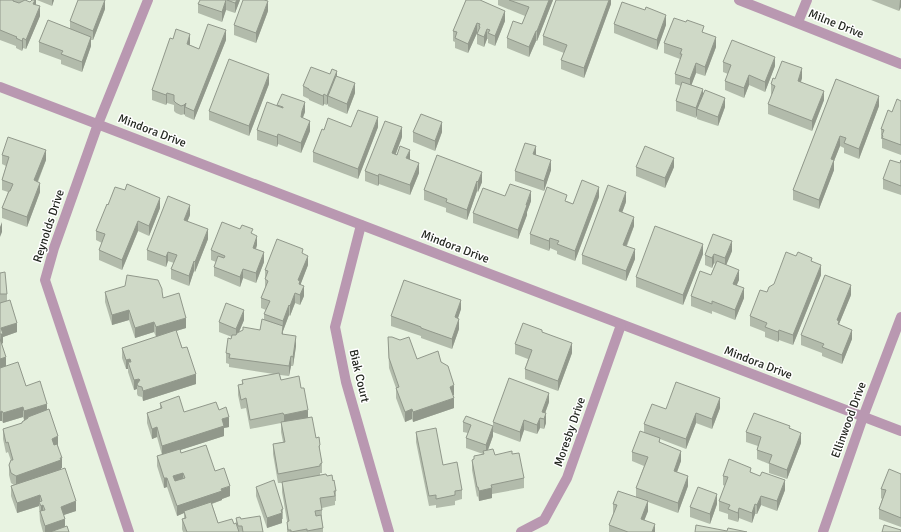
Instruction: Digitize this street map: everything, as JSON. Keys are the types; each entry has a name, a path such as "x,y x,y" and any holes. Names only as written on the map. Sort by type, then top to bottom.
{"street":[{"name":"Reynolds Drive","path":"129,532 45,280 54,248 98,124 148,0"},
{"name":"Milne Drive","path":"739,0 798,22 901,64"},
{"path":"798,22 807,0"},
{"name":"Mindora Drive","path":"0,87 901,431"},
{"name":"Biak Court","path":"361,225 335,327 346,382 389,532"},
{"name":"Ellinwood Drive","path":"823,532 863,417 901,317"},
{"name":"Moresby Drive","path":"521,532 544,520 567,478 621,325"}],"building":[{"path":"0,0 13,0 19,3 25,0 30,2 35,0 33,4 40,6 26,40 23,38 22,41 16,38 17,37 0,30"},
{"path":"78,0 105,0 93,31 70,21"},
{"path":"200,0 226,0 222,12 198,4"},
{"path":"227,0 237,0 235,3"},
{"path":"243,0 268,1 256,33 234,25"},
{"path":"466,0 480,0 505,11 495,36 488,33 490,30 487,29 484,37 477,34 480,24 477,23 468,44 455,38 457,32 453,31"},
{"path":"509,0 549,0 529,47 507,38 513,21 522,24 529,7"},
{"path":"556,0 609,0 584,68 561,60 567,45 543,36"},
{"path":"622,2 645,10 646,7 666,15 657,40 614,24"},
{"path":"674,18 686,22 687,20 704,26 702,32 716,37 705,67 696,63 690,79 675,74 682,54 680,54 682,49 664,43"},
{"path":"48,20 91,37 82,62 61,54 63,51 39,42"},
{"path":"208,24 226,30 194,111 185,107 186,103 181,106 176,103 174,101 174,95 167,93 166,95 152,90 170,38 173,39 176,29 190,34 187,44 199,49"},
{"path":"732,40 775,57 765,82 749,75 744,88 725,81 731,65 723,62"},
{"path":"229,59 269,74 249,126 209,111"},
{"path":"782,61 802,68 798,81 824,91 812,121 768,104 775,86 771,84 773,78 775,79"},
{"path":"311,67 330,74 332,69 337,71 327,96 324,94 323,96 303,86"},
{"path":"336,76 355,83 347,104 328,96"},
{"path":"836,79 879,96 859,149 844,143 846,138 840,136 831,159 834,160 819,200 793,190"},
{"path":"682,82 703,89 696,108 676,101"},
{"path":"705,90 725,98 718,117 697,109"},
{"path":"282,94 305,102 301,117 310,121 301,143 278,134 277,137 257,130 267,102 283,108 277,105"},
{"path":"897,99 901,101 901,145 882,138 884,130 881,129 888,110 892,112"},
{"path":"358,110 378,117 358,169 313,152 328,118 351,127"},
{"path":"421,114 442,122 435,141 413,132"},
{"path":"385,121 402,127 392,153 397,155 400,146 410,150 406,158 419,163 410,185 379,174 378,176 365,171"},
{"path":"8,137 46,150 34,180 40,183 27,217 2,208 13,184 2,180 9,157 2,155"},
{"path":"525,143 536,146 533,154 551,160 544,181 515,171"},
{"path":"645,146 674,158 665,178 636,167"},
{"path":"437,155 482,172 478,182 477,181 467,210 446,202 447,199 424,190"},
{"path":"890,160 900,163 901,160 901,186 883,179"},
{"path":"582,180 599,187 575,251 557,244 559,241 550,238 549,241 530,234 547,187 567,195 565,201 573,204"},
{"path":"127,184 160,198 149,226 138,221 122,260 99,250 105,234 96,231 115,187 125,190"},
{"path":"510,184 531,191 518,230 473,213 483,188 505,196"},
{"path":"608,185 626,192 619,211 634,217 623,245 635,249 626,271 582,255"},
{"path":"168,196 190,205 184,220 208,229 189,276 171,269 177,255 168,252 166,257 147,250"},
{"path":"222,222 240,229 242,225 253,229 251,233 257,236 253,248 264,252 256,273 243,269 240,277 214,267 218,256 224,258 225,256 211,250"},
{"path":"655,226 703,244 683,295 636,277"},
{"path":"713,234 732,241 725,258 714,254 712,258 705,255"},
{"path":"277,239 303,249 302,253 308,256 298,280 300,281 299,284 304,286 300,295 295,293 283,321 264,314 270,301 261,298 268,281 265,279 268,271 265,270"},
{"path":"786,252 796,256 798,252 812,258 811,261 821,265 793,335 779,330 778,332 765,327 767,323 750,316 760,290 767,292 769,287 774,284"},
{"path":"717,261 739,270 733,284 744,288 735,310 712,301 712,304 691,296 700,271 711,275"},
{"path":"5,272 7,294 0,294 0,273"},
{"path":"127,275 158,280 162,289 163,298 179,293 186,318 156,327 154,322 135,328 129,310 112,315 105,292 125,286"},
{"path":"825,275 851,285 837,320 839,321 838,324 852,330 842,355 822,347 824,344 801,335"},
{"path":"404,280 461,300 455,317 459,319 452,339 391,316"},
{"path":"10,300 17,323 1,328 3,334 0,334 0,303"},
{"path":"226,303 244,310 236,329 219,322"},
{"path":"262,319 283,326 282,334 296,336 293,357 291,356 289,366 229,358 230,354 226,353 228,338 231,339 232,335 236,335 243,330 243,327 260,330"},
{"path":"523,323 572,343 558,381 525,369 532,350 515,344"},
{"path":"176,330 182,348 187,347 196,374 143,391 142,387 138,386 137,384 140,380 134,380 128,362 131,362 130,359 126,360 122,348"},
{"path":"388,337 400,340 409,337 417,359 438,351 441,362 448,366 454,385 450,387 454,398 413,412 412,409 405,412 396,388 399,387 389,358"},
{"path":"0,339 6,357 0,359"},
{"path":"18,362 26,386 40,381 47,404 24,411 23,407 3,413 2,411 0,412 0,368"},
{"path":"279,373 281,380 299,376 301,388 304,388 308,410 284,415 283,413 250,420 246,398 241,400 238,385 243,384 242,380"},
{"path":"509,378 549,393 542,412 546,413 544,419 540,418 537,425 524,420 520,432 493,422"},
{"path":"676,382 720,398 712,419 696,413 686,439 644,424 652,404 666,409"},
{"path":"179,396 184,412 216,402 219,410 226,407 229,417 222,419 224,426 162,446 157,427 152,429 147,413 162,408 160,403"},
{"path":"49,409 58,436 52,439 54,445 57,444 62,458 60,458 61,460 16,476 11,473 9,465 11,460 13,460 8,442 6,443 3,429 22,423 28,417"},
{"path":"754,413 790,426 789,428 801,433 787,470 769,463 772,455 757,450 761,437 746,432"},
{"path":"466,416 493,426 486,445 466,438 471,425 463,422"},
{"path":"312,417 316,438 319,437 322,463 320,466 278,474 273,444 285,442 281,422"},
{"path":"436,428 443,465 457,462 462,490 455,491 455,495 436,499 436,495 429,496 416,432"},
{"path":"640,431 660,438 659,442 681,451 674,471 688,476 678,503 636,488 648,457 632,452"},
{"path":"206,445 215,471 224,468 230,486 221,489 222,491 177,506 167,478 164,478 157,456 180,449 181,453","holes":["183,473 185,478 175,481 173,476"]},
{"path":"493,449 495,455 512,451 512,454 519,453 524,478 491,485 492,488 479,491 472,460 474,459 474,456 484,454 483,451"},
{"path":"729,459 751,468 750,472 760,476 762,472 785,480 777,501 761,496 757,505 755,504 752,513 739,508 738,513 728,509 730,505 719,501 728,477 723,476"},
{"path":"65,468 76,501 61,507 65,519 45,526 40,511 45,510 43,505 41,506 39,502 42,501 40,495 17,503 11,486"},
{"path":"889,469 901,474 901,518 879,509 886,490 881,489"},
{"path":"326,474 327,476 332,475 336,491 334,491 335,496 320,498 322,510 315,511 316,516 321,515 323,528 291,532 291,530 288,530 287,522 289,521 282,482"},
{"path":"274,480 283,509 281,510 282,513 267,518 256,487"},
{"path":"698,487 717,494 710,514 690,507"},
{"path":"618,491 648,501 641,519 655,524 652,532 628,532 609,525 617,505 613,504"},
{"path":"211,502 218,523 232,519 234,524 236,523 239,532 187,532 182,519 186,518 184,511"},
{"path":"260,516 263,532 243,532 242,526 238,526 236,518 240,517 241,519"},
{"path":"696,525 727,531 728,528 747,532 695,532"},
{"path":"884,525 901,530 901,532 882,532"},
{"path":"67,526 69,532 50,532"}]}
